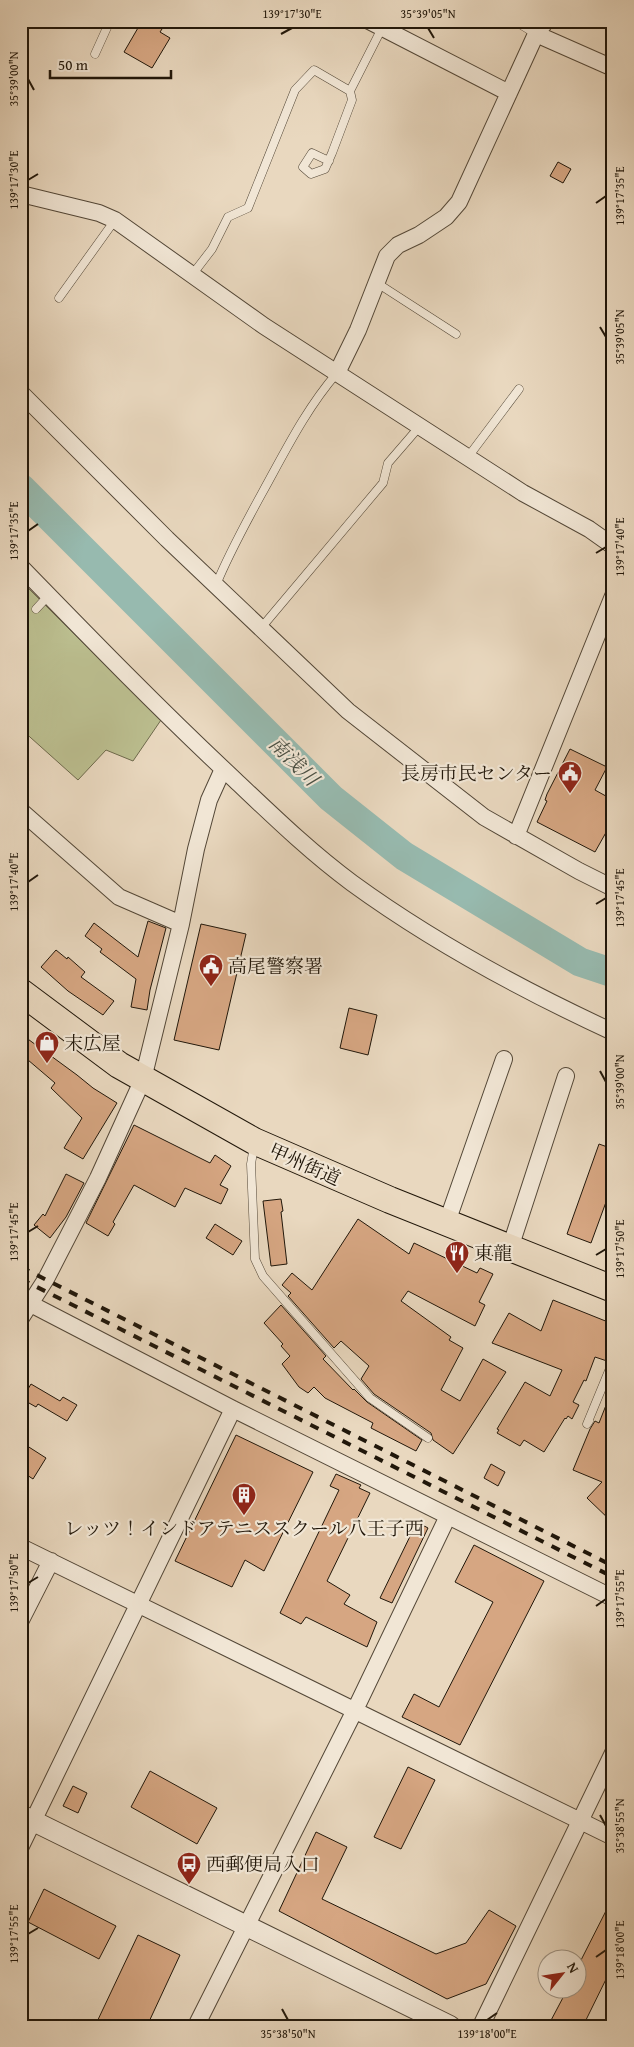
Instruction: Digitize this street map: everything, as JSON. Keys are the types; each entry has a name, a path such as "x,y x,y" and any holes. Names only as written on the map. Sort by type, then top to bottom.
{"highway":[{"name":"甲州街道","path":"21,992 119,1065 254,1142 335,1177 613,1289"}],"street":[{"path":"375,25 510,93"},
{"path":"337,373 378,283 387,256 398,245 419,236 446,217 459,202 541,28 613,68"},
{"path":"21,194 99,213 115,220 264,326 522,493 588,529 613,546"},
{"path":"21,393 216,585 348,711 484,817 613,888"},
{"path":"21,567 175,724 281,823 351,882 443,944 506,979 613,1032"},
{"path":"516,836 613,596"},
{"path":"21,1318 26,1301 46,1280 98,1178 143,1079 181,924 196,849 209,800 223,769"},
{"path":"21,811 119,897 181,924"},
{"path":"447,1222 504,1059"},
{"path":"510,1248 566,1076"},
{"path":"26,1301 233,1409 613,1598"},
{"path":"21,1846 28,1818 139,1604 233,1409"},
{"path":"196,2026 355,1710 448,1516"},
{"path":"21,1546 613,1838"},
{"path":"21,1620 51,1561"},
{"path":"481,2026 613,1753"},
{"path":"28,1818 450,2026"}],"lane":[{"path":"95,54 110,21"},
{"path":"515,21 541,28"},
{"path":"329,160 352,100 350,91 375,25"},
{"path":"192,275 212,249 228,217 248,208 295,90 314,70 350,91"},
{"path":"59,298 115,220"},
{"path":"378,283 456,334"},
{"path":"216,585 245,524 296,430 320,393 337,373"},
{"path":"468,457 519,389"},
{"path":"261,628 384,483 388,463 420,426"},
{"path":"36,609 49,595"},
{"path":"254,1142 251,1164 255,1259 263,1276 370,1398 428,1438"},
{"path":"588,1422 587,1424 613,1361"}],"green space":[{"path":"21,581 161,720 133,761 106,750 78,780 21,729"}],"building":[{"path":"142,21 149,21 162,29 160,32 170,38 152,68 124,52"},
{"path":"558,162 571,169 563,183 550,176"},
{"name":"長房市民センター","path":"570,749 607,767 595,790 613,800 613,820 595,852 537,822 547,801 545,800 547,794"},
{"path":"148,921 166,928 150,990 147,1010 131,1007 136,979 100,952 102,949 85,936 94,923 138,957"},
{"path":"201,924 246,934 219,1050 174,1040"},
{"path":"56,950 67,959 68,957 85,972 81,977 114,1001 103,1015 68,991 41,967"},
{"path":"349,1008 377,1015 368,1055 340,1048"},
{"path":"21,1034 93,1088 117,1103 83,1159 64,1148 82,1118 51,1088 55,1083 21,1054"},
{"path":"134,1125 210,1163 215,1155 231,1166 220,1185 228,1189 221,1204 185,1188 175,1207 134,1185 113,1222 115,1224 108,1236 86,1223"},
{"path":"599,1144 613,1149 613,1183 591,1243 567,1234"},
{"path":"66,1174 84,1183 66,1217 50,1238 34,1225 43,1214 45,1216"},
{"path":"281,1199 287,1264 271,1266 263,1201"},
{"path":"358,1219 409,1254 414,1243 477,1273 480,1268 493,1274 479,1302 485,1305 475,1326 408,1291 401,1301 451,1337 449,1340 463,1348 441,1390 460,1401 483,1359 506,1372 453,1454 433,1440 431,1433 374,1394 361,1379 369,1366 341,1341 334,1348 288,1296 291,1293 282,1285 292,1273 312,1290"},
{"path":"215,1224 242,1241 233,1255 206,1238"},
{"path":"553,1300 613,1324 613,1355 607,1361 595,1357 586,1381 584,1380 573,1402 579,1405 572,1419 568,1416 565,1418 544,1452 524,1440 520,1446 497,1433 499,1430 497,1429 525,1382 550,1396 562,1370 492,1343 509,1313 541,1331"},
{"path":"281,1305 326,1356 323,1359 353,1390 367,1402 422,1440 416,1451 371,1428 373,1423 325,1398 314,1387 308,1393 299,1387 282,1364 290,1356 281,1346 283,1344 264,1323"},
{"path":"31,1384 60,1401 63,1397 77,1405 67,1421 38,1404 36,1407 22,1399"},
{"path":"612,1390 613,1523 587,1498 602,1482 573,1470 590,1429 595,1421 599,1423"},
{"name":"レッツ！インドアテニススクール八王子西","path":"236,1435 313,1472 264,1571 245,1560 232,1587 175,1561"},
{"path":"21,1442 46,1458 33,1479 21,1471"},
{"path":"491,1464 505,1472 498,1486 484,1478"},
{"path":"336,1474 361,1485 359,1488 370,1493 327,1581 350,1595 344,1604 377,1622 367,1647 306,1617 301,1624 280,1613 339,1490 330,1486"},
{"path":"417,1522 428,1528 392,1603 380,1598"},
{"path":"474,1545 544,1581 460,1745 402,1717 414,1694 439,1707 493,1602 455,1582"},
{"path":"408,1767 435,1780 401,1849 374,1837"},
{"path":"150,1771 217,1808 197,1844 131,1807"},
{"path":"73,1786 87,1793 78,1813 63,1806"},
{"path":"316,1832 347,1847 322,1899 436,1954 466,1943 489,1910 516,1926 486,1984 447,1999 279,1911"},
{"path":"44,1889 116,1926 99,1959 28,1922"},
{"path":"613,1897 613,1965 583,2026 548,2026 562,2000 586,2000 586,1950"},
{"path":"138,1935 180,1955 147,2026 95,2026"}],"waterway":[{"name":"南浅川","path":"21,488 331,798 404,856 580,962 613,973"}],"railway":[{"path":"21,1267 613,1566"},
{"path":"21,1279 613,1577"}],"place":[{"name":"長房市民センター","path":"570,794"},
{"name":"高尾警察署","path":"211,987"},
{"name":"末広屋","path":"47,1064"},
{"name":"東龍","path":"457,1274"},
{"name":"レッツ！インドアテニススクール八王子西","path":"244,1516"},
{"name":"西郵便局入口","path":"189,1885"}]}
